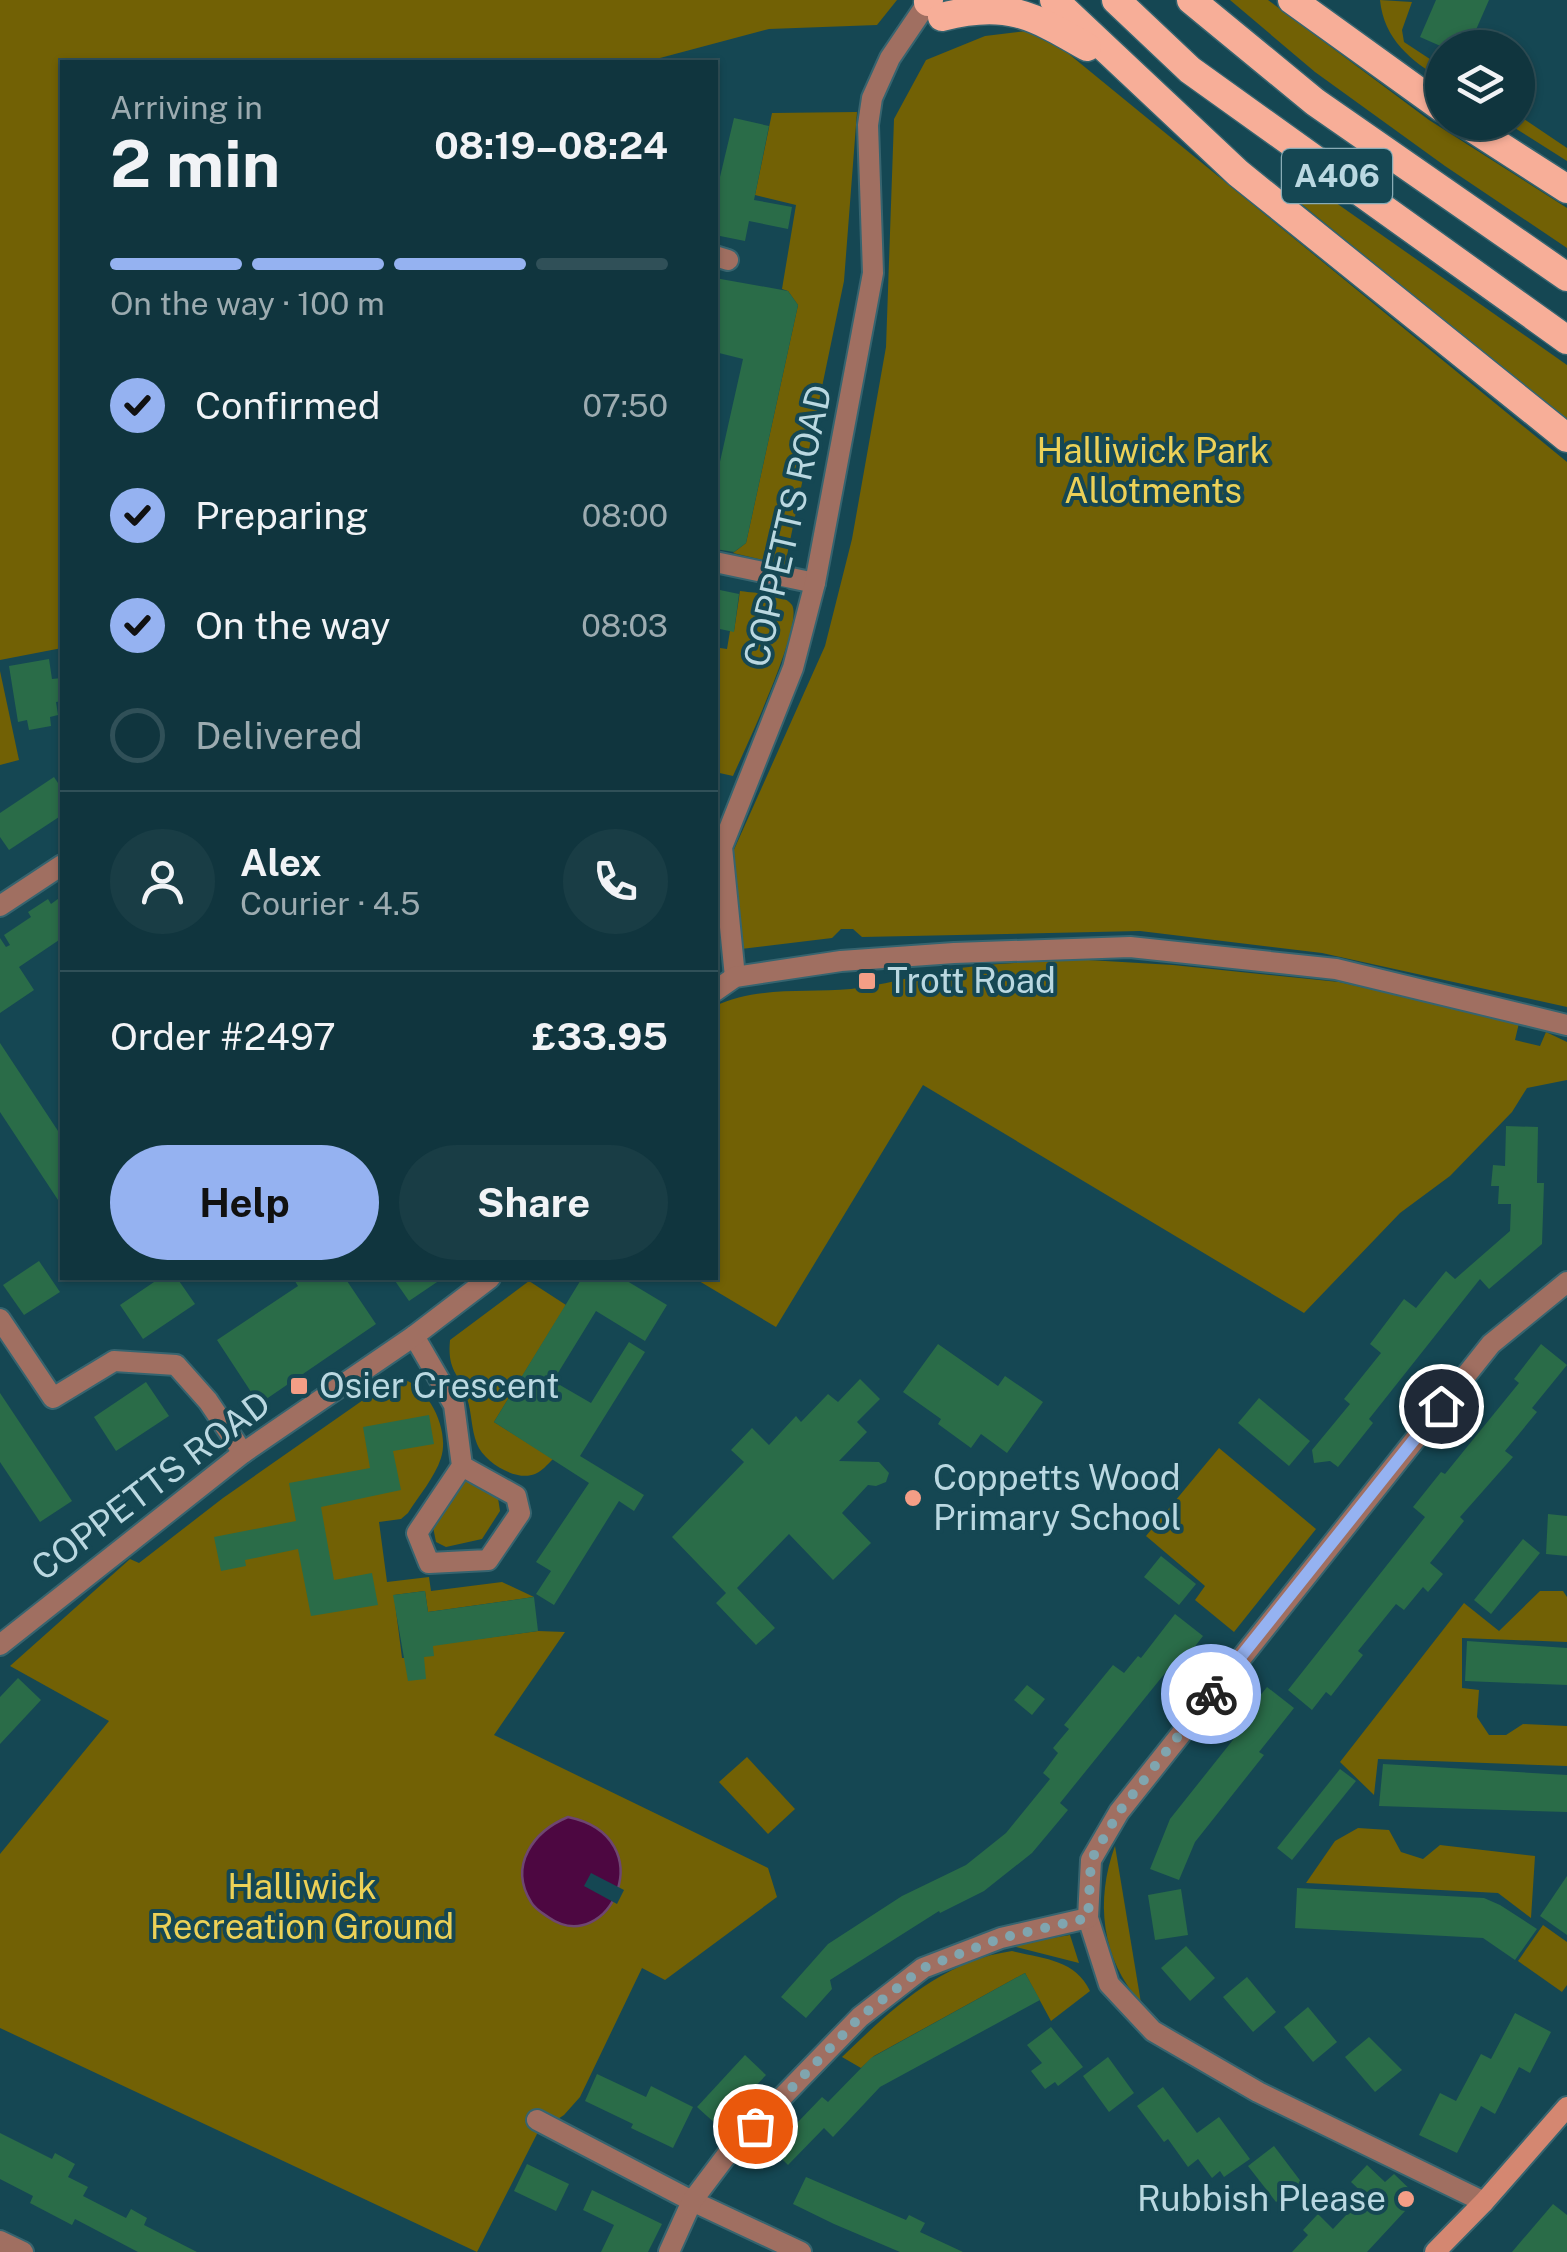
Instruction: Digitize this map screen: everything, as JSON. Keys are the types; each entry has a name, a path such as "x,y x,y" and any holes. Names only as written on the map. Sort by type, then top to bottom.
{"highway":[{"path":"1054,0 1238,173 1567,438"},
{"name":"A406","path":"1116,0 1190,70 1567,340"},
{"name":"A406","path":"1191,0 1315,102 1567,277"},
{"path":"1292,0 1425,96"},
{"path":"933,6 963,7 986,2 1017,6 1127,71"},
{"path":"1491,140 1567,189"}],"main road":[{"path":"1435,2252 1567,2106"}],"street":[{"name":"COPPETTS ROAD","path":"735,977 722,847 793,668 815,583 873,273 868,126 872,98 890,58 933,6"},
{"path":"718,563 815,583"},
{"path":"0,906 60,866"},
{"path":"718,989 735,977 860,960 954,952 1130,947 1336,969 1567,1025"},
{"name":"COPPETTS ROAD","path":"0,1645 244,1452 414,1336 487,1280"},
{"path":"1484,2202 1258,2092 1152,2032 1109,1984 1088,1918 1091,1860 1119,1812 1490,1344 1567,1282"},
{"path":"0,1318 53,1398 114,1361 176,1364 244,1452"},
{"path":"414,1336 454,1405 462,1466 417,1533 429,1563 488,1560 520,1513 516,1496 462,1466"},
{"path":"669,2252 692,2201 729,2152 858,2018 923,1968 1001,1938 1088,1918"},
{"path":"537,2120 692,2201 801,2252"},
{"path":"0,2241 23,2252"}],"green space":[{"path":"0,0 897,0 877,25 769,29 653,60 60,60 60,648 0,660"},
{"path":"1230,0 1268,0 1425,117 1425,140 1460,140 1567,208 1567,248 1445,166 1315,72"},
{"path":"1380,0 1412,2 1402,30 1404,42 1425,56 1425,68 1393,38"},
{"name":"Halliwick Park Allotments","path":"1026,31 1064,50 1567,462 1567,1007 1322,953 1140,931 862,937 853,929 841,929 832,938 741,949 732,854 825,646 852,539 886,347 894,119 926,60 985,36"},
{"path":"857,112 844,281 785,565 733,553 746,543 798,305 782,289 796,205 755,195 772,113"},
{"path":"1535,126 1567,148 1567,161 1534,140"},
{"path":"1302,179 1567,365 1567,421 1288,193"},
{"path":"740,591 783,598 792,605 793,617 782,661 733,776 718,773 718,658 720,648 727,649 730,631 734,631"},
{"path":"0,671 19,760 0,765"},
{"path":"1071,959 1339,982 1519,1023 1515,1040 1540,1046 1546,1032 1567,1042 1567,1080 1527,1088 1512,1112 1450,1176 1400,1213 1304,1313 923,1085 776,1327 697,1280 718,1280 718,1005 747,995 851,989 990,965"},
{"path":"529,1281 566,1305 494,1422 553,1459 527,1476 502,1469 481,1451 464,1389 452,1366 450,1340"},
{"name":"Halliwick Recreation Ground","path":"403,1379 421,1391 435,1411 443,1447 435,1472 408,1513 401,1519 379,1522 387,1582 429,1577 431,1591 502,1582 534,1597 428,1612 425,1591 394,1595 402,1658 424,1657 433,1645 538,1631 565,1632 494,1735 768,1868 777,1897 665,1980 642,1968 580,2097 564,2115 538,2132 477,2252 0,2028 0,1854 109,1721 10,1666 130,1559 139,1563 223,1498 376,1391"},
{"path":"1219,1448 1316,1529 1234,1632 1195,1600 1205,1586 1146,1536"},
{"path":"469,1478 498,1498 500,1511 482,1539 446,1547 436,1542 433,1527 459,1483"},
{"path":"1540,1591 1563,1591 1567,1597 1567,1642 1462,1638 1462,1688 1479,1690 1477,1717 1489,1735 1506,1735 1523,1724 1567,1726 1567,1766 1378,1759 1374,1795 1340,1762 1464,1603 1499,1631"},
{"path":"747,1757 795,1809 768,1834 719,1782"},
{"path":"1358,1828 1389,1830 1401,1852 1423,1859 1440,1845 1535,1856 1531,1918 1498,1893 1306,1883 1335,1841"},
{"path":"1115,1846 1141,2003 1117,1968 1106,1928 1105,1887"},
{"path":"1543,1925 1567,1942 1567,1985 1562,1992 1518,1961"},
{"path":"1070,1935 1079,1963 1016,1947 1016,1944"},
{"path":"1012,1951 1067,1966 1084,1980 1090,1991 1051,2021 1025,1973 874,2056 861,2068 842,2057 919,1990 962,1965"}],"shaded area":[{"path":"568,1817 597,1829 614,1847 620,1869 617,1891 607,1910 590,1922 570,1926 534,1906 522,1875 535,1840"}],"pier":[{"path":"591,1873 624,1890 617,1904 584,1886"}],"building":[{"path":"1436,0 1489,0 1476,30 1425,30 1425,39 1420,37"},
{"path":"734,118 769,126 754,200 792,207 788,229 749,221 745,241 718,236 718,185"},
{"path":"718,279 788,291 798,305 746,543 734,552 718,549 718,471 743,359 718,353"},
{"path":"718,590 739,594 734,632 718,629"},
{"path":"49,659 52,679 60,678 58,715 50,717 51,726 29,730 27,720 18,722 9,666"},
{"path":"54,777 60,786 60,816 9,850 0,837 0,813"},
{"path":"60,897 60,939 19,967 34,990 0,1013 0,938 6,947 10,945 4,935 31,917 28,912 48,899 51,904"},
{"path":"0,1043 60,1134 60,1203 0,1112"},
{"path":"1506,1126 1538,1127 1537,1183 1544,1183 1542,1244 1489,1289 1480,1279 1369,1419 1373,1423 1338,1467 1330,1461 1314,1463 1312,1450 1350,1404 1344,1399 1381,1353 1370,1344 1404,1299 1416,1308 1446,1271 1455,1279 1510,1231 1511,1204 1498,1204 1499,1186 1491,1186 1493,1165 1505,1166"},
{"path":"39,1261 60,1292 24,1315 3,1285"},
{"path":"157,1280 178,1280 195,1304 143,1339 120,1305"},
{"path":"294,1280 346,1280 376,1324 259,1404 217,1340 298,1286"},
{"path":"394,1280 440,1280 409,1301"},
{"path":"581,1280 625,1280 667,1305 645,1341 596,1311 553,1381 591,1403 629,1342 645,1352 580,1456 644,1495 634,1511 619,1501 554,1605 536,1594 551,1571 536,1562 589,1483 494,1422"},
{"path":"938,1344 998,1386 1005,1376 1043,1402 1007,1453 981,1434 971,1448 938,1424 941,1419 903,1392"},
{"path":"1541,1344 1567,1365 1532,1408 1537,1412 1505,1451 1513,1457 1460,1517 1464,1521 1430,1563 1443,1574 1428,1592 1423,1587 1404,1610 1396,1604 1358,1651 1363,1655 1331,1696 1326,1692 1312,1710 1288,1690 1425,1517 1413,1507 1519,1383 1514,1379"},
{"path":"860,1379 880,1399 857,1422 867,1432 839,1461 879,1462 889,1473 886,1482 868,1485 842,1513 871,1543 833,1580 789,1534 737,1588 775,1628 756,1645 716,1603 726,1593 672,1537 744,1462 731,1450 752,1428 769,1445 796,1416 801,1422 828,1394 838,1402"},
{"path":"146,1382 169,1416 116,1451 94,1417"},
{"path":"0,1393 72,1501 40,1522 0,1462"},
{"path":"1259,1398 1310,1441 1289,1466 1238,1423"},
{"path":"429,1415 434,1444 393,1451 401,1490 321,1507 334,1580 372,1573 378,1605 311,1616 298,1549 245,1560 246,1566 221,1571 214,1537 296,1521 289,1483 370,1468 363,1427"},
{"path":"1548,1514 1567,1516 1567,1556 1546,1554"},
{"path":"1523,1539 1540,1553 1491,1614 1474,1600"},
{"path":"1161,1556 1196,1584 1179,1605 1144,1577"},
{"path":"425,1591 428,1612 534,1597 538,1631 433,1646 434,1656 424,1657 426,1679 408,1681 393,1595"},
{"path":"1175,1614 1203,1636 1176,1671 1170,1667 1060,1803 1068,1810 1032,1853 984,1891 939,1911 830,1980 832,1989 806,2018 781,1997 828,1944 902,1896 966,1865 1006,1833 1050,1779 1043,1773 1058,1753 1053,1748 1069,1729 1064,1725 1113,1665 1124,1673 1138,1656 1141,1658"},
{"path":"1467,1641 1567,1648 1567,1685 1465,1681"},
{"path":"18,1678 41,1700 0,1744 0,1697"},
{"path":"1027,1685 1045,1699 1032,1715 1014,1700"},
{"path":"1267,1687 1294,1708 1259,1752 1264,1755 1195,1842 1179,1880 1150,1869 1170,1819 1244,1726 1239,1722"},
{"path":"1383,1764 1567,1775 1567,1812 1379,1806"},
{"path":"1340,1769 1356,1781 1292,1860 1277,1848"},
{"path":"1567,1876 1567,1935 1540,1916"},
{"path":"1297,1888 1484,1898 1537,1929 1515,1960 1483,1938 1295,1928"},
{"path":"1181,1889 1188,1935 1155,1940 1148,1895"},
{"path":"1186,1946 1215,1978 1190,2001 1161,1968"},
{"path":"1025,1973 1040,2000 880,2087 833,2137 824,2128 788,2165 772,2149 822,2097 828,2102 871,2058"},
{"path":"1247,1977 1276,2012 1253,2032 1223,1997"},
{"path":"1308,2007 1337,2042 1313,2062 1284,2027"},
{"path":"1515,2013 1551,2032 1530,2073 1519,2067 1495,2114 1481,2106 1457,2153 1419,2135 1440,2093 1456,2101 1481,2054 1491,2059"},
{"path":"1051,2027 1083,2067 1058,2086 1055,2082 1045,2089 1031,2071 1042,2063 1027,2045"},
{"path":"1369,2037 1402,2070 1375,2092 1345,2057"},
{"path":"745,2055 766,2075 718,2126 697,2107"},
{"path":"1108,2057 1134,2093 1109,2112 1083,2076"},
{"path":"597,2074 646,2097 651,2086 693,2107 673,2148 585,2101"},
{"path":"1163,2087 1197,2133 1219,2117 1250,2159 1224,2177 1220,2171 1212,2178 1198,2159 1188,2167 1137,2106"},
{"path":"0,2133 52,2159 55,2153 75,2164 68,2177 88,2187 83,2196 126,2218 131,2209 147,2218 144,2225 197,2252 138,2252 75,2219 72,2225 30,2203 33,2196 0,2179"},
{"path":"1274,2146 1302,2183 1276,2202 1248,2166"},
{"path":"527,2164 569,2184 556,2211 514,2191"},
{"path":"1367,2165 1385,2182 1394,2174 1418,2197 1367,2252 1292,2252 1308,2235 1303,2230 1318,2214 1333,2229 1365,2195 1351,2182"},
{"path":"806,2177 906,2220 909,2215 925,2223 920,2232 963,2252 900,2252 834,2224 793,2204"},
{"path":"592,2190 662,2224 648,2252 601,2252 614,2225 583,2210"},
{"path":"1553,2204 1567,2215 1567,2252 1512,2252"}],"way so far":[{"path":"755,2126 860,2017 923,1968 1001,1938 1088,1918 1091,1860 1119,1812 1211,1694"}],"place":[{"name":"Trott Road","path":"867,981"},
{"name":"Osier Crescent","path":"299,1386"},
{"name":"Coppetts Wood Primary School","path":"913,1498"},
{"name":"Rubbish Please","path":"1406,2199"}],"route":[{"path":"1211,1694 1441,1406"}]}
